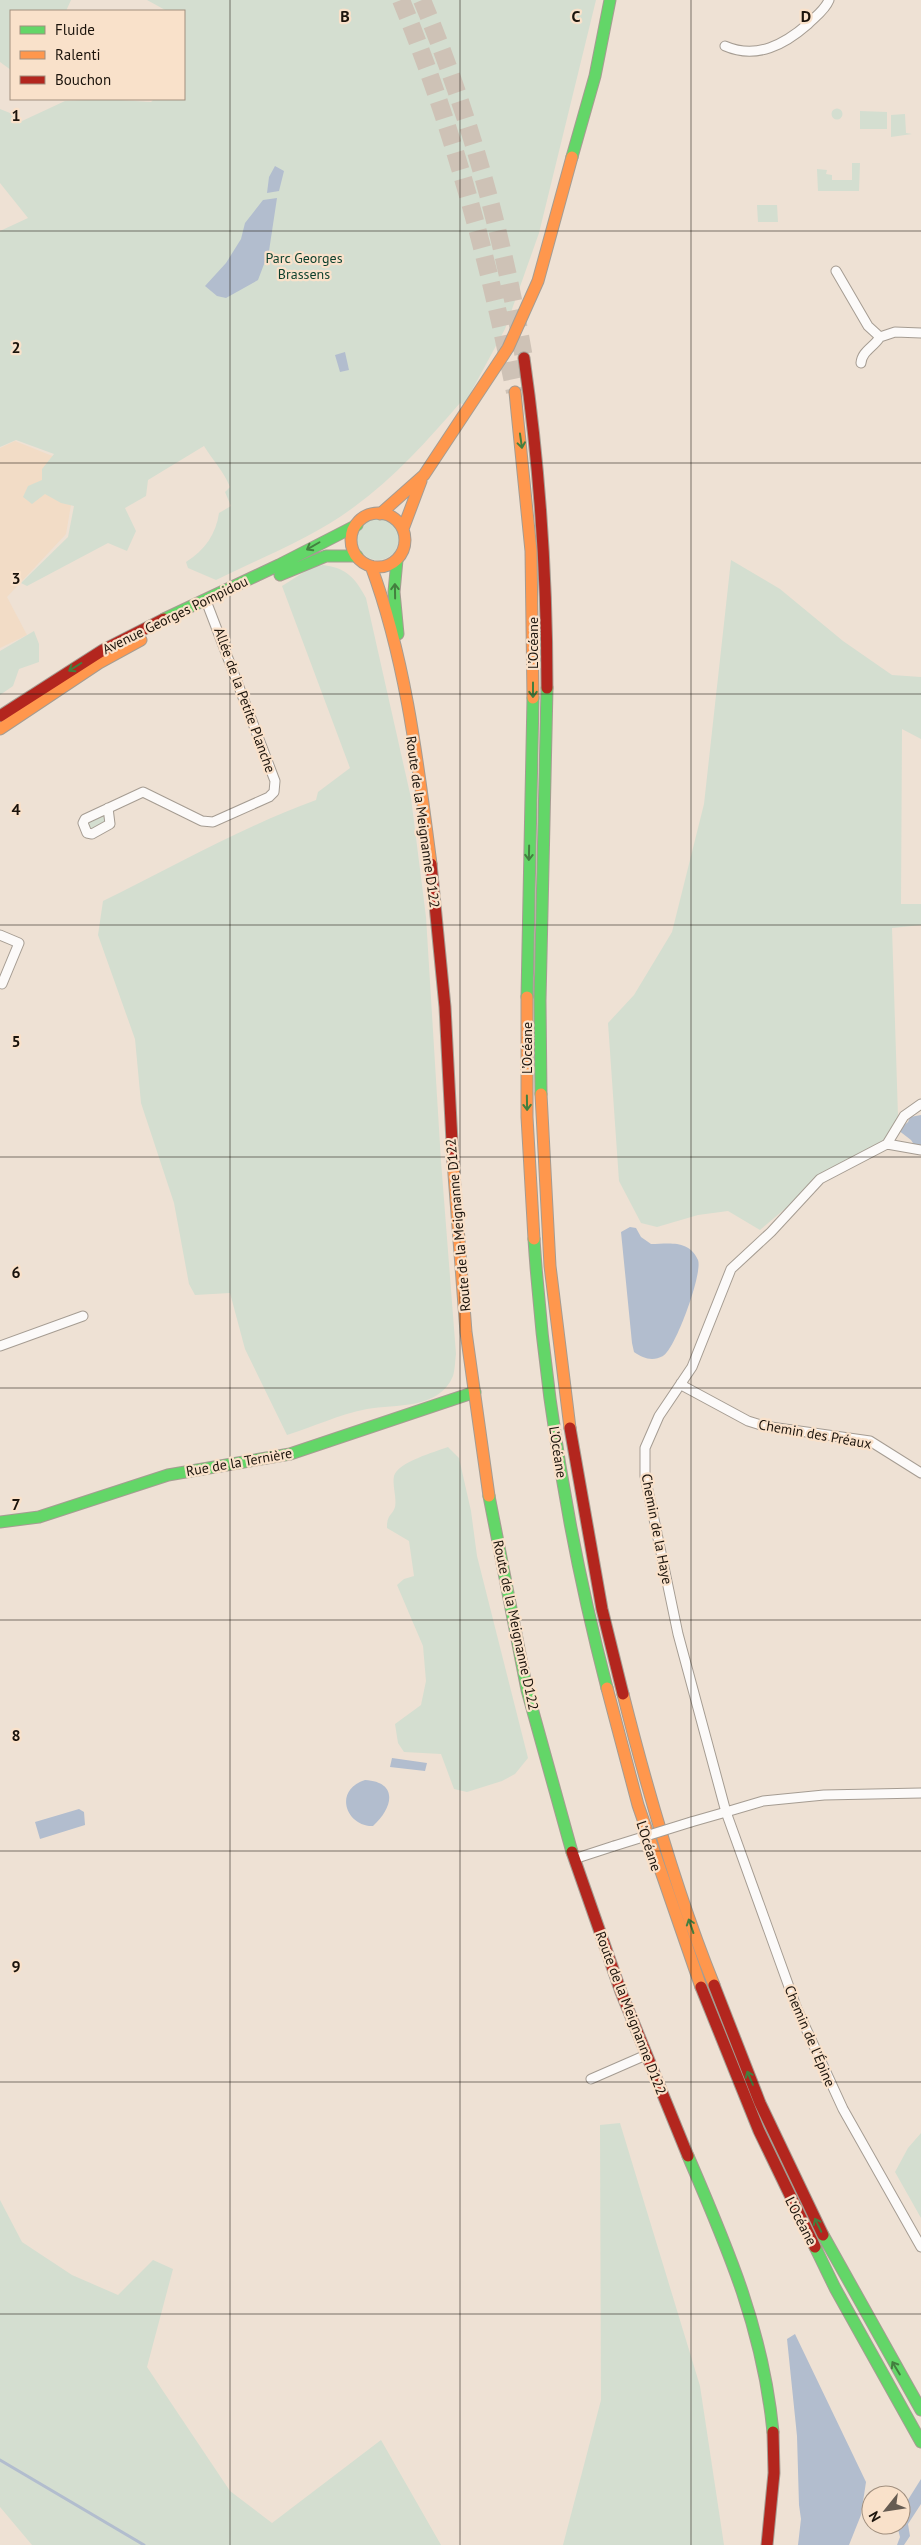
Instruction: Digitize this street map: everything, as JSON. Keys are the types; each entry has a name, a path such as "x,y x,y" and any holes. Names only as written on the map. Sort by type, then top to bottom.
{"main road":[{"path":"380,514 424,475 486,386 508,348 528,306 538,281 568,168 573,126 587,73 602,32 610,0"},
{"name":"L’Océane","path":"524,358 537,453 546,590 546,712 540,999 545,1202 558,1354 572,1459 590,1554 612,1659 641,1769 679,1890 720,2005 769,2121 814,2217 857,2301 921,2410"},
{"name":"L’Océane","path":"514,392 527,498 532,612 526,1050 531,1206 548,1386 576,1559 604,1687 642,1822 678,1933 718,2038 764,2145 804,2229 921,2442"},
{"path":"400,670 394,592 397,560 405,543 403,529 424,475"},
{"path":"400,670 378,584 371,566 357,556 352,542 357,525 367,516 380,514 394,519 403,529"},
{"name":"Avenue Georges Pompidou","path":"0,716 102,650 205,598 279,565 357,525"},
{"name":"Avenue Georges Pompidou","path":"0,729 99,663 208,606 317,556 334,553 357,556"},
{"path":"371,566 385,566 397,560"},
{"name":"Route de la Meignanne D122","path":"400,670 423,802 435,892 445,1008 457,1234 474,1392 495,1527 521,1661 574,1859 622,1997 735,2266 750,2309 766,2371 773,2424 774,2469 771,2527 767,2545"},
{"name":"Rue de la Ternière","path":"0,1522 39,1517 168,1475 290,1454 474,1392"}],"street":[{"path":"725,46 749,52 778,46 792,38 816,16 829,0"},
{"path":"836,271 868,326 880,337"},
{"path":"861,363 863,355 875,345 880,337 895,332 921,333"},
{"name":"Allée de la Petite Planche","path":"108,808 143,792 202,821 213,822 269,797 274,792 275,781 208,606"},
{"path":"0,935 20,942 2,984"},
{"path":"921,1104 904,1116 887,1144 921,1150"},
{"name":"Chemin de la Haye","path":"726,1812 678,1634 645,1476 645,1448 651,1432 692,1367 731,1269 772,1232 820,1179 887,1144"},
{"path":"0,1346 83,1316"},
{"name":"Chemin des Préaux","path":"681,1383 685,1388 748,1421 772,1429 870,1441 921,1473"},
{"path":"574,1859 764,1801 815,1796 921,1793"},
{"name":"Chemin de l'Épine","path":"726,1812 797,2009 843,2109 921,2247"},
{"path":"591,2079 646,2055"}],"shaded area":[{"path":"15,441 55,457 72,499 66,534 7,597 27,635 0,648 0,448"}],"green space":[{"path":"0,0 71,0 66,10 10,10 10,69 0,62"},
{"name":"Parc Georges Brassens","path":"147,0 596,0 539,233 505,329 464,405 460,403 397,471 354,507 304,538 216,580 188,568 186,562 204,547 212,535 219,513 231,506 225,492 230,487 204,446 148,480 146,496 125,508 136,531 127,551 108,543 27,586 21,583 68,537 74,506 61,503 45,494 32,504 23,497 28,486 42,480 42,469 54,454 16,440 0,447 0,231 28,218 0,183 0,109 15,115 22,121 65,101 120,100 151,102 153,100 185,100 185,10 165,10"},
{"path":"837,108 843,114 837,120 831,114"},
{"path":"860,111 887,112 887,129 860,129"},
{"path":"905,114 906,133 912,134 891,137 891,115"},
{"path":"852,163 860,163 859,191 818,191 817,169 827,170 826,174 832,175 832,180 852,180"},
{"path":"757,205 777,205 778,222 758,222"},
{"path":"378,518 393,524 399,539 393,554 378,560 363,554 357,539 363,524"},
{"path":"731,560 780,589 843,641 892,675 921,677 921,739 902,729 901,904 921,904 921,925 892,928 898,1116 887,1144 820,1179 760,1230 728,1211 698,1215 657,1227 641,1223 619,1181 608,1023 634,995 672,932 704,804"},
{"path":"323,565 344,571 354,580 366,598 411,798 426,917 441,1161 456,1354 453,1376 438,1395 415,1403 357,1411 287,1435 245,1349 230,1293 195,1295 189,1284 174,1203 141,1103 135,1039 98,935 103,901 261,822 316,800 318,792 350,768 282,586 312,567"},
{"path":"34,631 39,644 39,662 19,669 13,686 0,695 0,651"},
{"path":"102,815 105,816 107,822 93,830 89,829 88,822"},
{"path":"448,1447 459,1458 471,1511 477,1556 528,1758 515,1774 502,1781 467,1792 454,1789 441,1754 404,1752 398,1743 395,1724 421,1705 426,1681 423,1646 397,1585 404,1579 414,1576 409,1541 387,1528 387,1523 395,1507 394,1476 402,1466 409,1462"},
{"path":"620,2123 700,2386 724,2545 563,2545 601,2400 600,2125"},
{"path":"921,2133 921,2218 895,2172 908,2148"},
{"path":"0,2200 22,2242 72,2275 118,2295 153,2260 173,2269 147,2367 230,2491 272,2523 381,2440 441,2545 32,2545 0,2507"}],"water":[{"path":"275,166 284,171 279,191 267,193 269,177"},
{"path":"277,198 269,251 258,280 226,298 217,296 205,286 226,263 241,239 245,223 263,200"},
{"path":"345,352 349,370 340,372 335,355"},
{"path":"921,1115 921,1147 915,1146 911,1140 898,1130 908,1122 910,1117"},
{"path":"630,1227 636,1228 641,1237 651,1244 678,1244 684,1246 694,1253 698,1260 696,1280 681,1326 668,1351 663,1356 655,1359 644,1357 634,1352 632,1343 621,1232"},
{"path":"392,1758 427,1763 425,1771 390,1767"},
{"path":"365,1780 376,1782 388,1791 388,1804 385,1812 373,1826 364,1825 356,1821 350,1815 347,1808 346,1800 349,1792 355,1785"},
{"path":"79,1809 84,1812 85,1825 40,1839 35,1822"},
{"path":"795,2334 866,2482 866,2485 861,2485 861,2515 849,2545 798,2545 801,2519 797,2436 787,2339"},
{"path":"921,2479 921,2504 911,2519 911,2495"},
{"path":"900,2535 910,2536 904,2545 897,2545"}],"waterway":[{"path":"0,2460 144,2545"}],"tunnel":[{"path":"401,0 437,96 467,193 493,292 515,392"},
{"path":"422,0 455,87 483,176 506,267 524,358"}],"traffic: fast":[{"path":"572,157 595,76 610,0"},
{"path":"164,619 279,565 357,525"},
{"path":"280,575 326,556 357,556"},
{"path":"397,560 394,592 398,634"},
{"path":"541,1094 540,1001 547,688"},
{"path":"527,997 533,698"},
{"path":"534,1239 544,1352 560,1465 581,1577 607,1688"},
{"path":"0,1522 39,1517 168,1475 290,1454 475,1392"},
{"path":"489,1496 527,1690 572,1852"},
{"path":"688,2156 742,2290 761,2358 773,2432"},
{"path":"823,2235 921,2410"},
{"path":"815,2247 835,2288 921,2442"}],"traffic: slow":[{"path":"380,514 424,475 508,348 538,281 572,157"},
{"path":"515,392 531,551 533,698"},
{"path":"403,529 421,481"},
{"path":"378,513 388,515 397,521 403,530 405,540 403,550 397,559 388,565 378,567 368,565 359,559 353,550 351,540 353,530 359,521 368,515 378,513"},
{"path":"371,566 383,602 402,675 416,751 431,864"},
{"path":"0,729 99,663 141,640"},
{"path":"527,997 527,1117 534,1239"},
{"path":"541,1094 550,1266 570,1428"},
{"path":"453,1161 466,1332 489,1496"},
{"path":"607,1688 638,1805 701,1987"},
{"path":"623,1694 642,1768 664,1841 687,1914 714,1985"}],"traffic: jam":[{"path":"524,358 530,399 542,523 546,605 547,688"},
{"path":"0,716 103,650 164,619"},
{"path":"431,864 445,1007 453,1161"},
{"path":"570,1428 602,1609 623,1694"},
{"path":"572,1852 621,1992 688,2156"},
{"path":"714,1985 760,2103 823,2235"},
{"path":"701,1987 759,2131 815,2247"},
{"path":"767,2545 774,2473 773,2432"}]}
